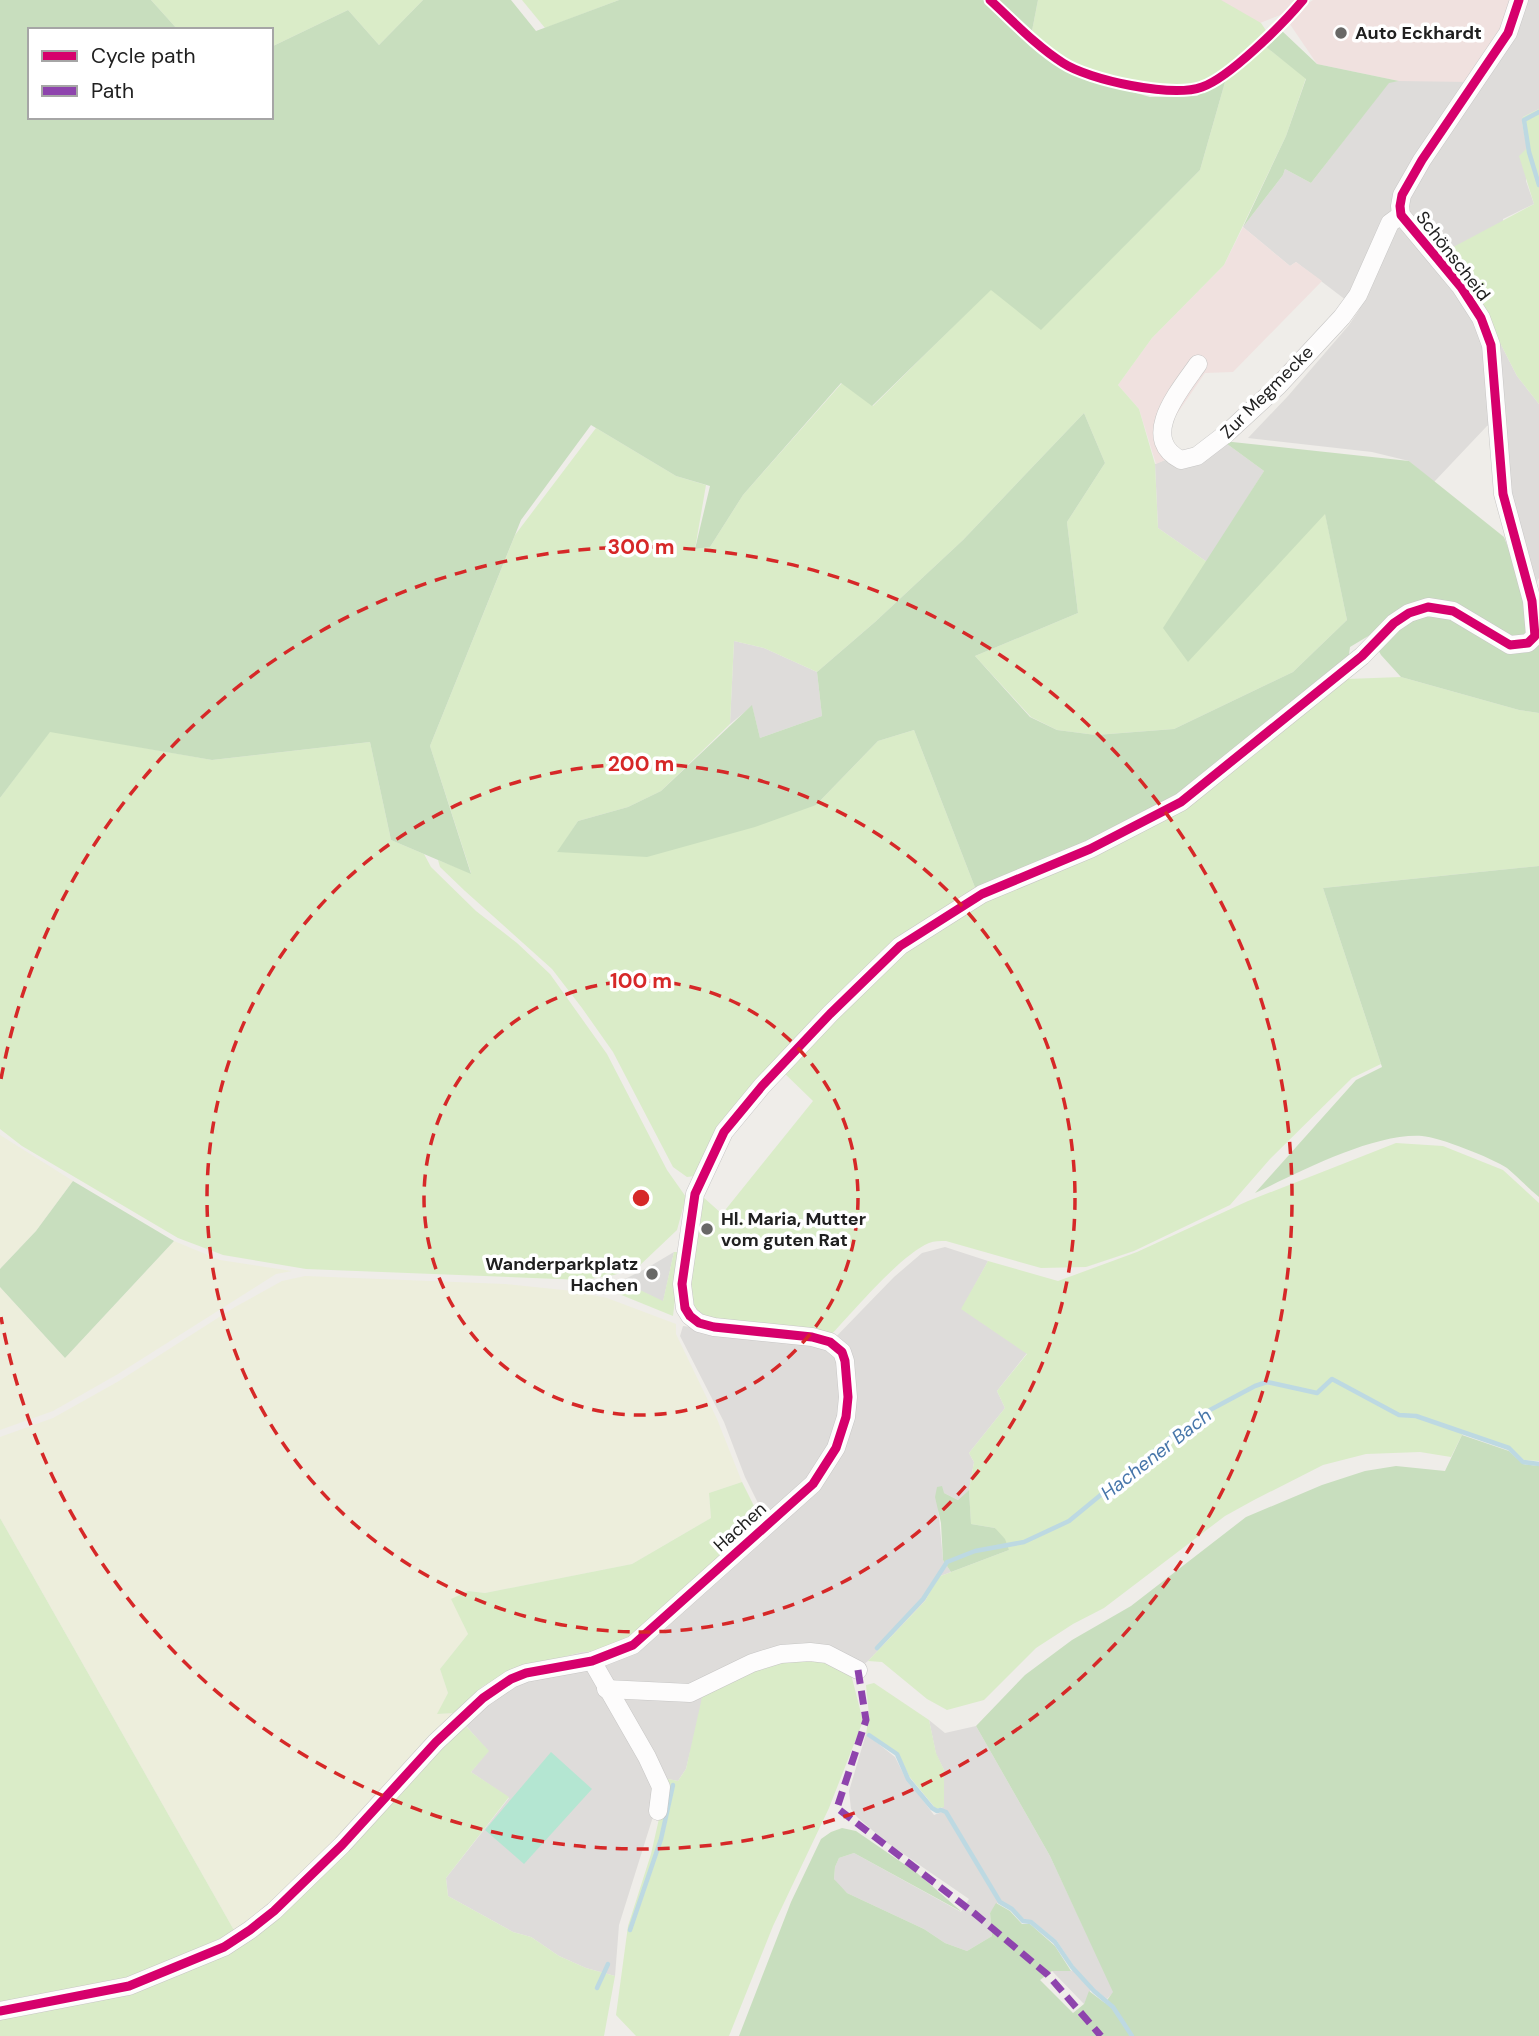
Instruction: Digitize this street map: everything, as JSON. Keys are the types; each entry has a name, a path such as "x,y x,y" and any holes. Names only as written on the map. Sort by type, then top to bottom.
{"street":[{"name":"Schönscheid","path":"690,1316 685,1308 682,1284 695,1194 724,1132 762,1086 830,1014 900,946 982,894 1090,849 1181,802 1363,656 1394,623 1409,613 1428,607 1453,611 1503,643 1519,646 1528,643 1535,636 1532,601 1503,494 1491,345 1481,318 1461,287 1401,215 1399,206 1402,195 1422,160 1508,33 1518,0"},
{"name":"Zur Megmecke","path":"1198,364 1170,404 1163,422 1164,442 1170,454 1181,460 1197,456 1227,433 1278,386 1342,317 1358,295 1390,223 1401,215"},
{"name":"Hachen","path":"0,2011 129,1986 224,1947 274,1911 342,1845 436,1742 483,1698 511,1679 526,1673 592,1661 633,1645 813,1484 828,1463 842,1431 848,1397 845,1361 837,1347 812,1337 714,1327 699,1323 690,1316"},
{"path":"607,1689 690,1693 752,1663 780,1654 827,1654 858,1670"},
{"path":"592,1661 647,1757 661,1787 658,1811"}],"shaded area":[{"path":"1216,0 1511,0 1501,35 1468,82 1399,81 1317,64 1283,14 1260,23"},
{"path":"1526,0 1539,0 1539,109 1523,117 1522,122 1527,148 1526,181 1534,204 1503,219 1497,337 1517,376 1539,404 1539,578 1535,584 1513,503 1504,421 1487,426 1434,482 1409,461 1372,452 1248,438 1288,396 1359,310 1296,262 1290,266 1243,227 1285,169 1311,183 1389,82 1399,81"},
{"path":"1243,227 1290,266 1296,262 1322,281 1233,372 1205,373 1172,421 1165,460 1156,464 1139,409 1118,385 1152,338 1224,265"},
{"path":"1223,441 1264,471 1207,562 1158,528 1155,464 1165,460 1184,469 1199,462"},
{"path":"734,641 764,648 817,672 822,716 760,738 752,706 730,724"},
{"path":"945,1247 988,1261 962,1309 1027,1353 997,1391 1005,1408 969,1453 974,1462 969,1490 958,1500 944,1493 938,1507 943,1560 951,1572 938,1577 925,1601 868,1661 851,1674 690,1752 686,1769 678,1781 655,1781 656,1807 619,1925 615,1976 586,1968 559,1956 531,1937 513,1932 448,1896 446,1878 509,1798 471,1772 488,1751 455,1713 483,1686 511,1671 582,1652 602,1651 767,1521 745,1477 724,1422 680,1336 683,1326 828,1345 894,1277 922,1253"},
{"name":"Wanderparkplatz Hachen","path":"674,1252 663,1302 621,1281 647,1268"},
{"path":"929,1720 945,1733 976,1726 1050,1856 1114,1992 1107,1999 1092,1987 1084,2004 1052,1971 1071,1971 1075,1968 1057,1941 1033,1921 1024,1919 1000,1900 990,1913 992,1936 967,1951 945,1943 924,1929 847,1893 834,1879 839,1858 854,1853 961,1912 969,1899 886,1842 851,1809 849,1791 866,1734 895,1757 904,1775 934,1815 942,1812 944,1770 936,1754"}],"green space":[{"path":"0,0 151,0 176,28 28,28 28,119 273,119 273,46 348,10 379,45 423,0 511,0 536,31 619,0 984,0 1061,66 1090,80 1150,97 1197,96 1227,75 1200,170 1041,330 991,290 872,406 841,383 743,495 710,547 695,549 710,486 676,476 591,425 521,520 430,746 471,874 391,840 370,742 212,760 50,732 0,798"},
{"path":"151,0 423,0 379,45 348,10 273,46 273,28 176,28"},
{"path":"522,0 619,0 545,28"},
{"path":"996,0 1038,0 1032,31"},
{"path":"1038,0 1221,0 1261,23 1267,32 1214,77 1195,85 1167,86 1092,69 1056,53 1032,31"},
{"path":"1281,30 1317,64 1399,81 1389,83 1311,183 1285,169 1243,227 1286,136 1306,79 1265,46"},
{"path":"1265,46 1306,78 1286,136 1224,265 1152,338 1118,385 1139,409 1155,464 1158,528 1207,562 1188,661 1325,513 1347,620 1293,672 1174,729 1096,735 1057,730 1031,717 975,656 1078,613 1067,522 1105,463 1084,413 963,540 817,672 764,648 734,641 730,724 661,791 628,807 578,821 558,852 816,805 878,741 914,730 976,890 825,1009 755,1080 717,1128 695,1176 687,1177 673,1167 613,1052 552,969 465,891 440,867 438,860 471,873 430,746 515,535 596,428 676,476 706,485 695,549 710,547 743,495 842,383 873,406 991,289 1041,329 1200,170 1227,75"},
{"path":"1539,109 1539,404 1517,376 1497,337 1444,252 1534,204 1519,156 1527,148 1523,117"},
{"path":"1084,413 1105,463 1067,522 1078,613 975,656 1030,717 1057,730 1096,735 1174,729 1293,672 1347,620 1325,514 1188,662 1163,628 1264,471 1223,441 1409,461 1504,537 1523,587 1539,597 1539,713 1519,710 1401,677 1381,655 1370,635 1350,647 1348,662 1177,794 1086,841 976,890 914,730 878,741 816,805 755,827 647,857 557,852 578,821 628,807 661,791 752,705 760,738 822,716 817,672 963,540"},
{"path":"1401,677 1519,710 1539,713 1539,866 1323,888 1381,1064 1352,1078 1270,1159 1230,1205 1134,1251 1086,1267 1041,1268 946,1241 931,1242 891,1272 829,1337 712,1324 692,1309 686,1282 702,1196 722,1214 813,1101 781,1070 905,950 988,896 1185,805 1244,763 1347,679"},
{"path":"50,731 212,760 370,742 391,840 424,854 431,867 476,911 517,943 550,974 607,1054 667,1170 686,1197 677,1230 638,1267 614,1275 583,1280 306,1269 223,1255 178,1238 22,1146 0,1129 0,798"},
{"path":"1539,866 1539,1197 1500,1164 1452,1144 1422,1136 1403,1137 1359,1147 1255,1193 1356,1080 1382,1067 1323,888"},
{"path":"0,1135 73,1181 36,1231 0,1269"},
{"path":"1396,1143 1443,1146 1503,1170 1539,1203 1539,1461 1524,1460 1511,1448 1464,1431 1451,1457 1420,1452 1366,1454 1323,1465 1225,1516 1104,1608 1036,1648 984,1700 947,1710 927,1699 882,1662 868,1661 925,1601 938,1577 1009,1550 995,1528 971,1524 969,1490 974,1462 969,1453 1005,1408 997,1391 1027,1354 961,1309 988,1261 1058,1281 1137,1252 1248,1201"},
{"path":"73,1181 174,1241 65,1358 0,1287 0,1269 36,1231"},
{"path":"174,1241 220,1260 292,1271 276,1274 118,1374 53,1411 0,1430 0,1287 65,1358"},
{"path":"674,1252 681,1252 673,1316 614,1292 613,1284 621,1281 663,1301"},
{"path":"305,1276 505,1284 573,1291 607,1298 676,1324 676,1334 717,1419 742,1482 709,1493 711,1518 632,1564 485,1593 468,1591 452,1599 468,1634 440,1669 448,1693 438,1714 455,1713 366,1811 269,1909 235,1932 0,1518 0,1437 53,1418 119,1381 235,1307 282,1281"},
{"path":"1462,1435 1509,1451 1523,1464 1539,1466 1539,2036 739,2036 791,1902 821,1839 842,1828 856,1831 917,1873 962,1912 854,1853 839,1858 835,1867 834,1879 847,1893 924,1929 945,1943 967,1951 992,1936 990,1913 996,1903 1010,1911 1022,1924 1030,1924 1055,1946 1071,1971 1052,1971 1040,1980 1073,2013 1084,2004 1089,1991 1105,2003 1113,1992 1050,1856 976,1726 1025,1675 1072,1640 1131,1606 1246,1517 1322,1485 1365,1471 1396,1466 1445,1471"},
{"path":"742,1482 763,1524 629,1641 602,1651 582,1652 511,1671 483,1686 455,1713 437,1714 448,1693 440,1669 468,1634 451,1599 468,1591 485,1593 632,1564 711,1518 709,1493"},
{"path":"942,1486 944,1493 958,1500 969,1490 971,1524 995,1528 1005,1539 1009,1550 951,1572 943,1560 941,1523 935,1497 937,1487"},
{"path":"0,1518 235,1932 131,1977 0,2005"},
{"path":"826,1656 851,1674 863,1721 829,1808 773,1926 729,2036 636,2036 616,2015 628,1926 651,1854 668,1779 678,1781 686,1769 703,1693 755,1669 783,1660"},
{"path":"874,1683 929,1720 936,1753 944,1770 944,1807 936,1809 909,1776 898,1753 869,1733 866,1734 869,1715 866,1685"},
{"path":"464,1724 489,1751 471,1772 509,1797 446,1878 448,1896 513,1932 531,1937 559,1956 586,1968 615,1976 604,2036 0,2036 0,2015 225,1954"},
{"path":"551,1752 592,1789 524,1864 485,1830"}],"waterway":[{"path":"1539,112 1524,120 1529,152 1539,185"},
{"name":"Hachener Bach","path":"877,1648 923,1599 947,1562 975,1551 1024,1542 1069,1521 1170,1438 1210,1410 1267,1382 1317,1393 1332,1379 1399,1415 1416,1416 1509,1448 1523,1462 1539,1464"},
{"path":"869,1735 897,1754 908,1779 932,1808 946,1812 1000,1902 1055,1942 1072,1967 1113,2007 1132,2036"},
{"name":"Hachener Bach","path":"630,1930 661,1839 673,1785"},
{"name":"Hachener Bach","path":"597,1988 608,1964"}],"marked path":[{"path":"858,1670 866,1720 837,1808 974,1913 1048,1975 1101,2036"}],"cycle path":[{"path":"990,0 1043,49 1075,69 1131,86 1171,90 1188,90 1213,82 1241,62 1303,0"},
{"path":"0,2011 129,1986 224,1947 274,1911 342,1845 436,1742 483,1698 511,1679 526,1673 592,1661 633,1645 813,1484 836,1448 846,1417 848,1397 842,1352 830,1342 812,1337 714,1327 699,1323 690,1316 685,1308 682,1284 695,1194 724,1132 762,1086 830,1014 900,946 982,894 1090,849 1181,802 1362,656 1394,623 1409,613 1428,607 1453,611 1510,645 1528,643 1535,636 1532,601 1503,494 1491,345 1481,318 1461,287 1401,215 1400,206 1402,195 1422,160 1508,33 1519,0"}],"place":[{"name":"Auto Eckhardt","path":"1341,33"},
{"name":"Hl. Maria, Mutter vom guten Rat","path":"707,1229"},
{"name":"Wanderparkplatz Hachen","path":"652,1274"}]}
